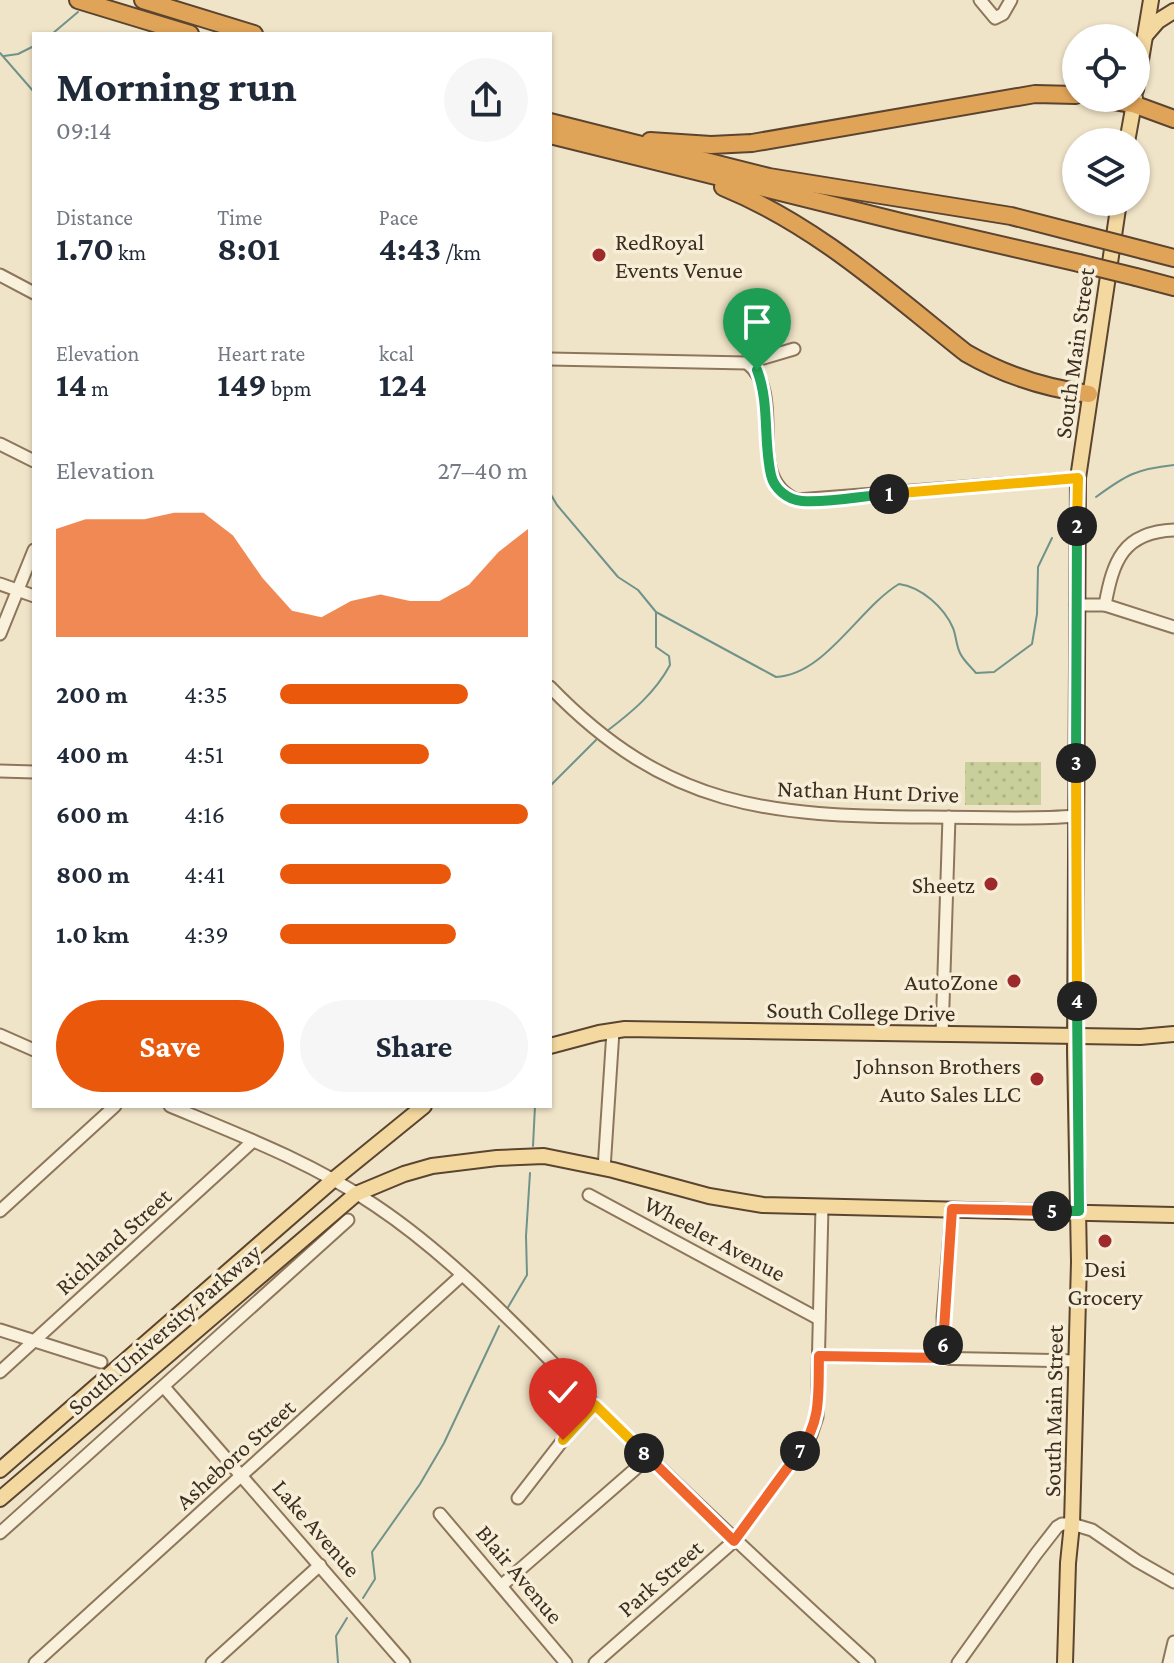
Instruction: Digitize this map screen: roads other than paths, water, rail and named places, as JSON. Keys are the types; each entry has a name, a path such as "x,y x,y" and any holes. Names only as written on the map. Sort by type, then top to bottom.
{"highway":[{"path":"78,0 183,32"},
{"path":"143,0 247,32"},
{"path":"618,139 711,145 752,143 1035,94 1062,95"},
{"path":"1150,105 1174,119"},
{"path":"552,122 769,177 1011,216 1174,258"},
{"path":"552,136 1174,287"},
{"path":"663,165 738,193 818,236 966,353 993,369 1054,388 1089,394"}],"main road":[{"path":"1147,24 1151,0"},
{"path":"1150,30 1174,11"},
{"name":"South Main Street","path":"1065,1663 1072,1524 1079,1211 1076,1036 1078,478 1117,216"},
{"name":"South College Drive","path":"552,1046 613,1031 661,1030 1140,1037 1174,1034"},
{"path":"333,1180 422,1108"},
{"path":"356,1194 432,1166 544,1156 709,1196 763,1205 1174,1215"},
{"name":"South University Parkway","path":"0,1470 333,1180"},
{"name":"South University Parkway","path":"0,1499 356,1194"}],"street":[{"path":"980,0 995,18 1003,14 1011,0"},
{"path":"0,275 32,292"},
{"path":"552,359 747,363 794,349"},
{"path":"747,363 757,370 764,391 771,475 780,491 797,500 1078,478"},
{"path":"0,444 32,460"},
{"path":"1105,605 1111,575 1121,553 1144,535 1174,530"},
{"path":"0,634 32,555"},
{"path":"0,584 32,595"},
{"path":"1076,605 1105,605 1174,627"},
{"name":"Nathan Hunt Drive","path":"552,689 592,727 633,759 689,787 722,798 764,808 818,815 1076,816"},
{"path":"0,771 32,772"},
{"path":"942,1035 949,817"},
{"path":"604,1169 613,1031"},
{"path":"0,1035 32,1049"},
{"path":"0,1211 113,1108"},
{"path":"175,1108 333,1180 377,1207 462,1275 734,1541 869,1663"},
{"name":"Richland Street","path":"0,1372 253,1141"},
{"name":"Wheeler Avenue","path":"589,1195 819,1319"},
{"name":"Park Street","path":"595,1663 734,1541 811,1435 817,1417 822,1207"},
{"path":"944,1358 943,1317 952,1209"},
{"path":"0,1533 348,1220"},
{"name":"Asheboro Street","path":"35,1663 462,1275"},
{"path":"0,1330 101,1362"},
{"path":"819,1356 1077,1361"},
{"name":"Lake Avenue","path":"164,1387 403,1663"},
{"path":"518,1498 595,1405"},
{"path":"501,1586 649,1457"},
{"name":"Blair Avenue","path":"440,1514 566,1663"},
{"path":"958,1663 1057,1527 1072,1524 1092,1530 1174,1582"},
{"path":"212,1663 320,1565"},
{"path":"1169,1663 1174,1642"}],"waterway":[{"path":"54,32 78,12"},
{"path":"4,56 32,47"},
{"path":"0,53 32,90"},
{"path":"1096,497 1132,474 1174,465"},
{"path":"552,496 618,577 638,590 656,612 776,677 794,673 826,653 899,584 931,599 944,613 953,628 961,656 976,673 994,672 1032,644 1037,614 1038,567 1052,538"},
{"path":"607,731 642,701 670,665 669,656 656,647 656,613"},
{"path":"552,784 596,740"},
{"path":"533,1146 535,1108"},
{"path":"507,1309 527,1275 530,1173"},
{"path":"363,1598 375,1579 372,1552 420,1484 444,1443 499,1326"},
{"path":"338,1663 336,1636 347,1618"}],"place":[{"name":"RedRoyal Events Venue","path":"599,255"},
{"name":"Sheetz","path":"991,884"},
{"name":"AutoZone","path":"1014,981"},
{"name":"Johnson Brothers Auto Sales LLC","path":"1037,1079"},
{"name":"Desi Grocery","path":"1105,1241"}]}
